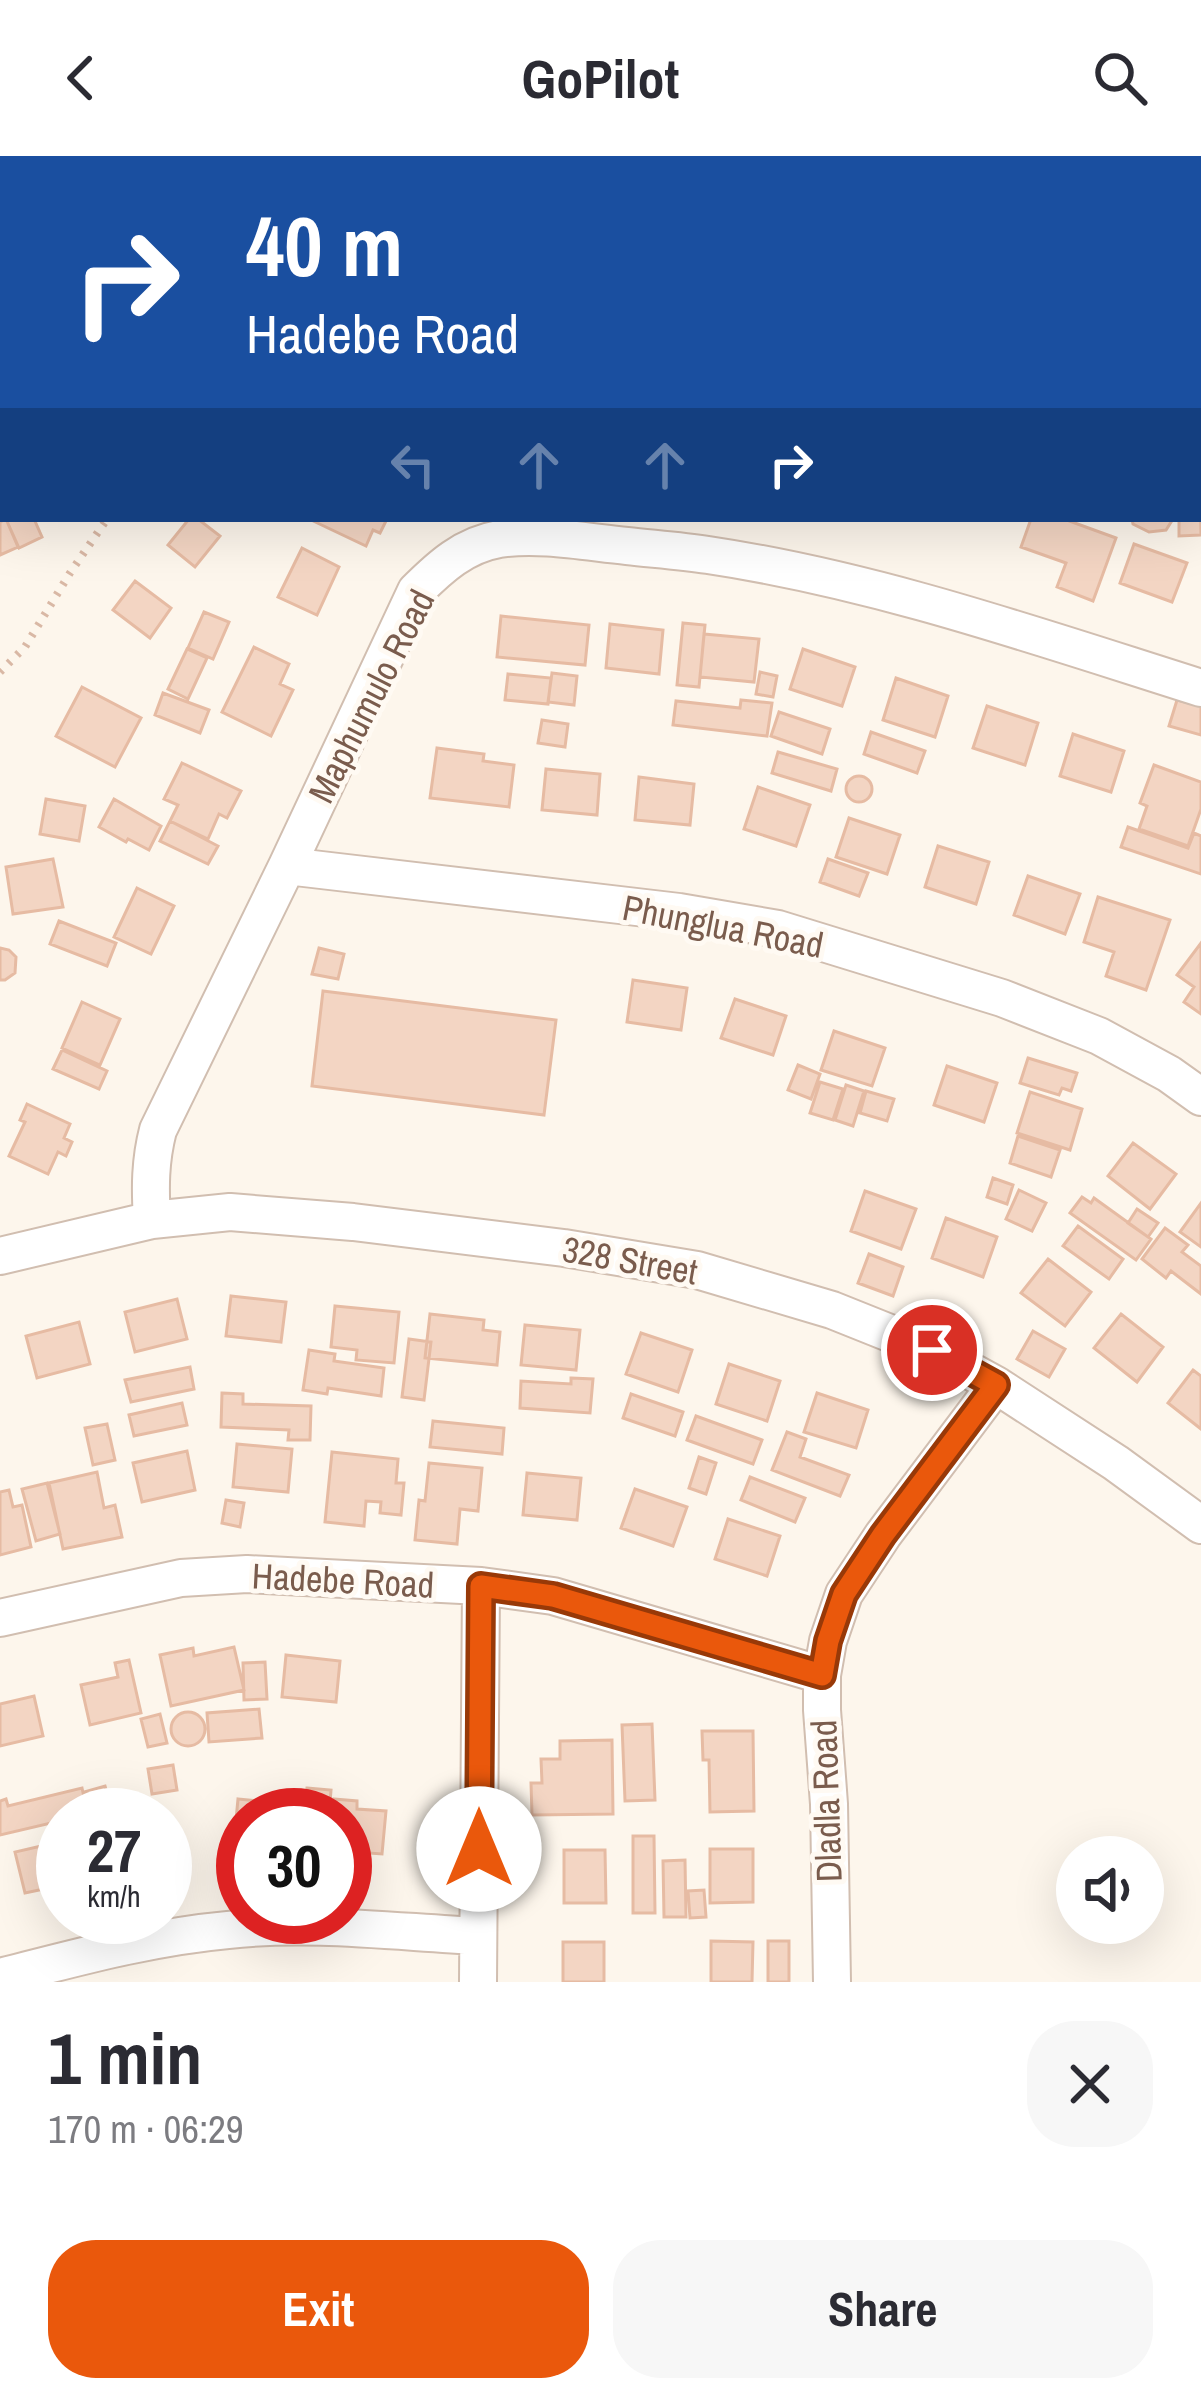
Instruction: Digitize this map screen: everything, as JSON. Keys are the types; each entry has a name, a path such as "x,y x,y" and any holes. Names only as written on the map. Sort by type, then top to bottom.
{"street":[{"name":"Maphumulo Road","path":"152,1220 150,1179 158,1130 416,591 441,565 469,548 500,539 559,539 706,554 786,569 889,593 1201,688"},
{"name":"Phunglua Road","path":"287,866 680,912 778,929 1002,998 1099,1036 1201,1097"},
{"name":"328 Street","path":"0,1256 152,1220 230,1213 353,1222 697,1270 832,1310 932,1350 996,1385 1116,1463 1201,1525"},
{"name":"Dladla Road","path":"832,1982 822,1675 828,1641 844,1594 996,1385"},
{"name":"Hadebe Road","path":"0,1618 181,1578 247,1574 481,1586 553,1596 822,1675"},
{"path":"478,1982 481,1586"},
{"path":"0,1977 122,1964 230,1929 478,1936"}],"path":[{"path":"0,672 26,647 105,522"}],"building":[{"path":"0,522 7,522 18,547 0,555"},
{"path":"7,522 35,522 42,537 19,548"},
{"path":"187,522 202,522 220,536 195,567 168,545"},
{"path":"315,522 386,522 380,533 373,530 366,546"},
{"path":"1030,522 1072,522 1116,538 1093,601 1057,587 1066,563 1021,547"},
{"path":"1171,522 1166,530 1149,532 1133,524"},
{"path":"1179,522 1201,522 1201,535 1179,536"},
{"path":"1134,544 1187,563 1172,602 1120,583"},
{"path":"302,548 339,567 317,615 278,597"},
{"path":"135,581 171,608 150,638 113,610"},
{"path":"204,612 229,622 213,659 188,648"},
{"path":"501,616 589,625 585,665 497,657"},
{"path":"683,623 705,625 699,687 677,685"},
{"path":"610,624 663,630 659,674 606,668"},
{"path":"704,634 759,639 754,682 700,677"},
{"path":"254,647 289,664 280,684 293,690 271,736 222,712"},
{"path":"187,649 207,658 188,699 168,689"},
{"path":"803,649 855,667 842,706 790,689"},
{"path":"760,672 777,676 773,697 756,694"},
{"path":"552,673 577,676 574,705 548,702"},
{"path":"508,674 551,678 548,704 505,700"},
{"path":"896,678 948,696 935,737 883,720"},
{"path":"82,687 141,718 115,767 56,736"},
{"path":"163,693 209,710 200,733 155,715"},
{"path":"741,700 772,703 767,736 673,725 676,701 740,708"},
{"path":"1177,700 1201,706 1201,735 1169,726"},
{"path":"987,706 1038,723 1025,765 973,748"},
{"path":"779,712 830,729 822,754 771,736"},
{"path":"542,720 568,724 565,747 538,743"},
{"path":"871,732 925,751 917,773 864,754"},
{"path":"1073,734 1124,751 1111,792 1060,776"},
{"path":"437,748 484,754 483,761 514,765 509,807 430,798"},
{"path":"778,752 837,769 831,791 772,773"},
{"path":"182,763 241,791 227,818 219,814 208,839 170,821 178,805 164,799"},
{"path":"1154,765 1201,782 1201,809 1188,846 1139,829 1147,806 1140,803"},
{"path":"546,769 600,774 597,815 542,810"},
{"path":"859,776 872,789 859,802 846,789"},
{"path":"639,777 694,784 690,825 635,820"},
{"path":"758,787 810,805 796,846 744,829"},
{"path":"46,799 85,806 79,841 40,834"},
{"path":"114,799 161,826 149,850 99,827"},
{"path":"849,818 900,835 887,874 836,857"},
{"path":"170,821 218,846 208,864 160,841"},
{"path":"1128,827 1188,848 1194,833 1201,836 1201,874 1121,847"},
{"path":"938,846 989,862 976,904 925,887"},
{"path":"53,859 63,907 13,914 6,867"},
{"path":"828,859 868,873 859,896 820,882"},
{"path":"1028,876 1080,894 1065,934 1014,915"},
{"path":"137,888 174,906 151,954 114,937"},
{"path":"1098,897 1170,920 1146,990 1106,976 1114,952 1084,942"},
{"path":"59,921 116,943 107,966 50,944"},
{"path":"1201,943 1201,1014 1184,1002 1194,987 1177,975"},
{"path":"0,948 16,957 15,973 5,980 0,980"},
{"path":"319,948 344,954 338,979 312,974"},
{"path":"633,980 687,988 681,1030 627,1022"},
{"path":"323,991 556,1020 544,1115 312,1086"},
{"path":"735,999 786,1016 773,1055 721,1038"},
{"path":"82,1002 120,1019 100,1065 62,1048"},
{"path":"834,1031 885,1048 872,1086 821,1070"},
{"path":"62,1050 107,1071 99,1089 53,1069"},
{"path":"1028,1058 1077,1073 1071,1091 1062,1088 1059,1095 1020,1083"},
{"path":"798,1065 820,1074 811,1099 788,1090"},
{"path":"947,1066 997,1083 984,1122 934,1105"},
{"path":"820,1082 843,1089 833,1120 810,1113"},
{"path":"846,1085 864,1091 853,1126 835,1120"},
{"path":"866,1091 894,1099 887,1121 860,1113"},
{"path":"1030,1092 1082,1109 1070,1150 1017,1133"},
{"path":"27,1104 70,1124 64,1138 72,1142 66,1156 58,1152 48,1174 9,1156 25,1122 20,1120"},
{"path":"1018,1136 1060,1150 1051,1177 1010,1163"},
{"path":"1133,1143 1176,1174 1150,1209 1108,1176"},
{"path":"993,1178 1013,1185 1007,1204 987,1197"},
{"path":"1019,1190 1046,1203 1032,1231 1006,1219"},
{"path":"865,1191 916,1209 901,1249 851,1231"},
{"path":"1082,1197 1091,1203 1094,1198 1151,1239 1136,1260 1070,1213"},
{"path":"1201,1203 1201,1247 1180,1232"},
{"path":"1137,1209 1158,1223 1148,1237 1128,1223"},
{"path":"946,1218 997,1237 983,1277 932,1258"},
{"path":"1078,1226 1123,1259 1109,1279 1063,1246"},
{"path":"1165,1228 1188,1245 1182,1252 1201,1266 1201,1294 1171,1271 1166,1278 1142,1259"},
{"path":"869,1254 903,1267 893,1296 858,1283"},
{"path":"1048,1259 1091,1292 1065,1326 1021,1293"},
{"path":"231,1296 286,1302 281,1342 226,1336"},
{"path":"177,1299 187,1339 135,1352 125,1312"},
{"path":"335,1306 399,1312 394,1363 356,1360 357,1350 331,1347"},
{"path":"430,1314 484,1320 483,1330 500,1332 497,1365 425,1358"},
{"path":"1121,1314 1163,1347 1137,1382 1094,1348"},
{"path":"79,1322 90,1364 37,1378 26,1336"},
{"path":"525,1325 580,1330 576,1370 521,1365"},
{"path":"1033,1331 1065,1349 1049,1377 1017,1359"},
{"path":"641,1333 692,1350 678,1392 626,1374"},
{"path":"409,1339 431,1342 424,1400 402,1397"},
{"path":"309,1350 335,1354 334,1361 384,1368 381,1396 328,1388 327,1394 303,1390"},
{"path":"729,1364 780,1381 767,1421 716,1404"},
{"path":"190,1367 194,1389 131,1402 125,1380"},
{"path":"1193,1370 1201,1376 1201,1429 1168,1403"},
{"path":"571,1378 593,1379 590,1413 520,1408 521,1381 571,1384"},
{"path":"222,1393 243,1394 243,1404 311,1406 310,1440 288,1440 289,1430 221,1427"},
{"path":"817,1393 868,1410 856,1448 804,1432"},
{"path":"631,1394 683,1412 675,1436 623,1418"},
{"path":"182,1403 187,1425 134,1436 129,1415"},
{"path":"696,1416 762,1440 753,1464 687,1440"},
{"path":"433,1421 504,1428 502,1454 430,1447"},
{"path":"107,1424 115,1460 93,1465 85,1428"},
{"path":"787,1432 806,1439 800,1457 849,1475 840,1496 772,1470"},
{"path":"237,1444 292,1449 288,1492 233,1487"},
{"path":"187,1451 195,1490 142,1502 133,1463"},
{"path":"332,1452 398,1459 396,1483 404,1483 401,1515 380,1513 381,1502 366,1501 364,1526 325,1522"},
{"path":"699,1457 716,1463 706,1494 689,1488"},
{"path":"429,1463 482,1468 478,1511 460,1509 457,1544 415,1540"},
{"path":"97,1472 104,1508 115,1505 122,1537 63,1549 49,1483"},
{"path":"527,1473 581,1478 577,1520 523,1515"},
{"path":"750,1477 805,1498 795,1522 741,1500"},
{"path":"47,1483 60,1534 36,1541 22,1489"},
{"path":"635,1489 687,1507 673,1546 621,1528"},
{"path":"9,1490 13,1507 22,1505 31,1547 0,1555 0,1492"},
{"path":"226,1500 244,1503 240,1527 222,1523"},
{"path":"728,1519 780,1536 767,1576 715,1559"},
{"path":"234,1647 244,1690 171,1706 160,1655 193,1648 194,1656"},
{"path":"286,1655 340,1661 336,1702 282,1697"},
{"path":"129,1660 141,1713 90,1725 81,1685 118,1677 115,1663"},
{"path":"265,1662 267,1699 244,1700 243,1663"},
{"path":"34,1696 43,1736 0,1746 0,1704"},
{"path":"259,1709 262,1738 209,1742 207,1713"},
{"path":"188,1712 200,1717 205,1729 200,1741 188,1746 176,1741 171,1729 176,1717"},
{"path":"160,1714 167,1743 148,1747 141,1719"},
{"path":"652,1724 655,1800 625,1801 622,1725"},
{"path":"702,1731 753,1731 754,1811 710,1812 709,1760 703,1760"},
{"path":"612,1740 613,1814 532,1815 531,1783 542,1783 541,1759 560,1759 560,1741"},
{"path":"173,1765 177,1788 151,1788 148,1769"},
{"path":"6,1799 8,1806 36,1799 36,1826 0,1835 0,1801"},
{"path":"372,1810 386,1811 382,1854 372,1853"},
{"path":"633,1836 654,1836 655,1913 633,1913"},
{"path":"36,1847 36,1891 25,1893 15,1852"},
{"path":"710,1849 753,1849 753,1902 710,1903"},
{"path":"564,1850 605,1850 606,1903 564,1903"},
{"path":"685,1860 686,1917 664,1917 663,1861"},
{"path":"704,1890 706,1917 690,1918 688,1891"},
{"path":"711,1941 753,1942 752,1982 711,1982"},
{"path":"768,1941 789,1941 789,1982 768,1982"},
{"path":"563,1942 604,1942 604,1982 563,1982"}],"route":[{"path":"479,1849 481,1586 553,1596 822,1675 844,1594 996,1385 932,1350"}]}
